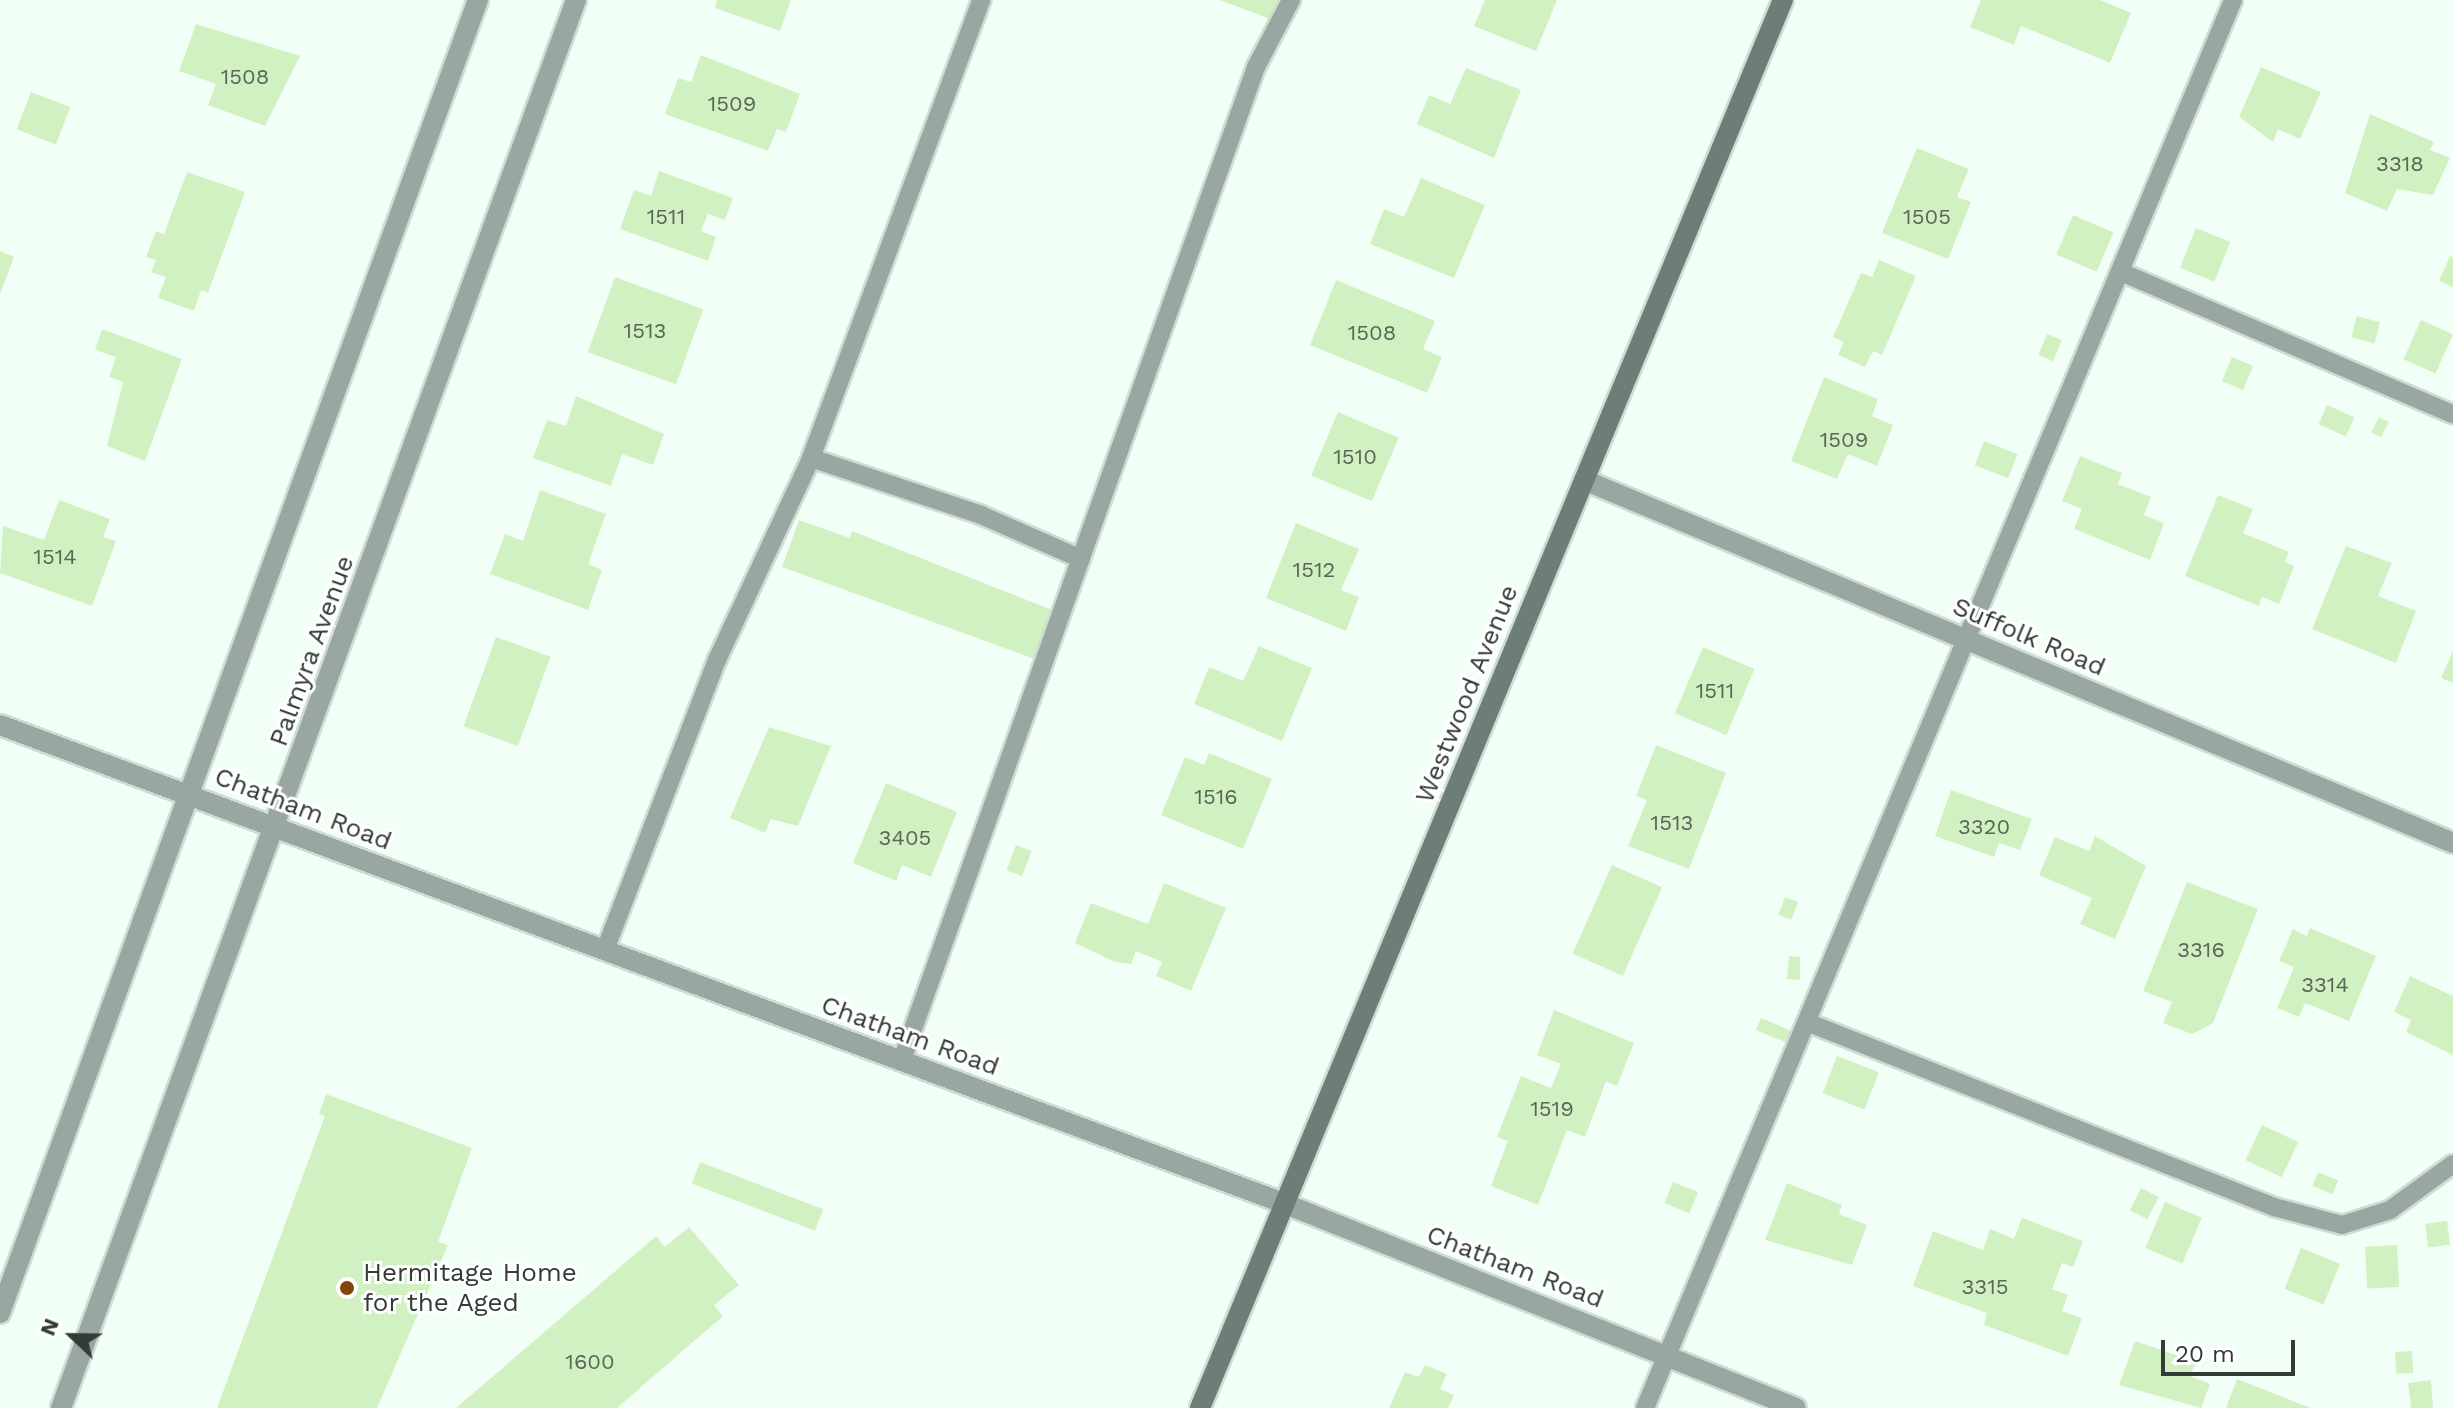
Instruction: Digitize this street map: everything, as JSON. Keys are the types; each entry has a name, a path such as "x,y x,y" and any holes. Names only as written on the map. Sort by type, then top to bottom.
{"street":[{"path":"0,1313 478,0"},
{"name":"Palmyra Avenue","path":"61,1408 576,0"},
{"name":"Westwood Avenue","path":"1200,1408 1783,0"},
{"name":"Suffolk Road","path":"1584,480 2453,843"},
{"name":"Chatham Road","path":"0,725 1283,1203 1796,1408"}],"lane":[{"path":"605,950 717,660 811,458 981,0"},
{"path":"902,1060 1256,67 1291,0"},
{"path":"1645,1408 1809,1023 2233,0"},
{"path":"2121,272 2453,414"},
{"path":"811,458 981,515 1081,559"},
{"path":"1809,1023 2274,1207 2342,1225 2390,1210 2453,1164"}],"building":[{"path":"717,0 791,0 780,31 715,8"},
{"path":"1219,0 1283,0 1276,21"},
{"path":"1485,0 1557,0 1536,51 1474,26"},
{"path":"1981,0 2100,0 2131,13 2110,63 2021,26 2014,45 1970,27"},
{"path":"196,24 300,56 265,126 208,105 216,84 179,71"},
{"path":"701,55 800,94 786,132 777,129 768,151 665,114 678,78 691,82"},
{"path":"2261,67 2321,92 2300,139 2278,129 2273,142 2239,117"},
{"path":"1466,68 1521,90 1494,158 1417,124 1429,95 1450,104"},
{"path":"31,92 70,107 56,144 17,129"},
{"path":"2370,114 2434,142 2430,150 2450,158 2433,195 2397,189 2387,211 2345,193"},
{"path":"1917,148 1969,169 1957,197 1971,202 1948,259 1882,233"},
{"path":"659,171 733,198 725,220 708,214 701,231 716,237 708,261 620,229 634,190 651,196"},
{"path":"187,172 245,192 208,293 201,290 194,311 158,298 166,277 151,272 156,260 146,257 156,231 164,234"},
{"path":"1421,178 1485,205 1454,278 1370,244 1384,209 1404,217"},
{"path":"2073,215 2114,232 2097,272 2056,255"},
{"path":"2196,228 2230,242 2214,282 2180,268"},
{"path":"0,251 14,257 0,294"},
{"path":"2450,256 2453,257 2453,287 2439,281"},
{"path":"1879,260 1916,276 1882,355 1873,351 1865,367 1838,355 1844,342 1833,337 1861,273 1872,277"},
{"path":"615,277 703,309 676,384 588,352"},
{"path":"1336,280 1435,321 1423,349 1442,357 1427,393 1310,345"},
{"path":"2357,316 2380,322 2374,343 2351,337"},
{"path":"2421,320 2453,334 2435,374 2404,359"},
{"path":"102,329 182,359 145,461 107,446 123,382 109,377 116,357 95,350"},
{"path":"2047,334 2062,340 2053,361 2038,355"},
{"path":"2232,357 2253,366 2243,390 2222,381"},
{"path":"1824,377 1878,399 1872,416 1893,425 1877,466 1848,454 1837,479 1791,461"},
{"path":"576,396 664,434 653,465 622,454 611,486 533,458 547,420 566,426"},
{"path":"2327,405 2354,417 2346,436 2318,424"},
{"path":"1338,412 1399,438 1372,501 1311,476"},
{"path":"2379,417 2389,422 2381,437 2371,432"},
{"path":"1984,441 2018,454 2008,478 1975,465"},
{"path":"2080,456 2122,473 2118,484 2151,497 2144,515 2164,523 2150,560 2074,529 2082,509 2062,501"},
{"path":"540,490 606,514 588,564 602,570 588,610 490,574 505,534 523,541"},
{"path":"2218,495 2253,509 2243,533 2289,552 2285,562 2294,566 2279,604 2262,597 2259,606 2185,576"},
{"path":"59,500 110,519 103,537 116,541 92,606 0,573 3,526 44,540"},
{"path":"799,520 850,538 852,531 1060,613 1043,662 782,567"},
{"path":"1296,523 1359,549 1341,590 1359,597 1346,631 1266,598"},
{"path":"2346,546 2392,563 2378,596 2416,611 2396,663 2312,629"},
{"path":"496,637 551,657 518,746 464,726"},
{"path":"1259,646 1312,668 1282,741 1194,704 1209,667 1243,681"},
{"path":"1703,647 1755,669 1726,735 1675,713"},
{"path":"2453,651 2453,683 2441,678"},
{"path":"769,727 831,746 798,826 771,819 765,833 730,818"},
{"path":"1656,745 1726,773 1689,869 1628,846 1647,800 1636,796"},
{"path":"1209,753 1272,779 1243,849 1161,815 1185,757 1204,765"},
{"path":"886,783 957,812 931,877 902,865 896,881 853,863"},
{"path":"1951,790 2032,819 2020,850 1999,843 1994,857 1935,836"},
{"path":"2095,836 2146,866 2115,939 2080,924 2092,898 2039,875 2055,837 2089,851"},
{"path":"1016,845 1032,851 1022,876 1006,870"},
{"path":"1612,865 1662,887 1623,976 1573,954"},
{"path":"2187,882 2258,909 2213,1023 2192,1034 2163,1023 2172,1002 2143,991"},
{"path":"1164,883 1226,908 1191,991 1156,976 1162,962 1136,951 1131,964 1115,962 1075,943 1091,903 1148,924"},
{"path":"1785,897 1798,902 1791,920 1778,915"},
{"path":"2310,928 2376,956 2349,1021 2305,1003 2299,1017 2277,1008 2294,967 2279,961 2293,929 2307,936"},
{"path":"1789,956 1800,957 1800,980 1787,979"},
{"path":"2410,976 2453,996 2453,1055 2406,1032 2411,1020 2394,1012"},
{"path":"1554,1010 1634,1043 1617,1086 1606,1081 1585,1137 1567,1130 1538,1205 1491,1186 1508,1141 1497,1137 1521,1076 1551,1088 1561,1064 1537,1055"},
{"path":"1761,1018 1792,1031 1787,1043 1756,1030"},
{"path":"1837,1056 1879,1072 1865,1109 1823,1093"},
{"name":"Hermitage Home for the Aged","path":"326,1094 472,1148 438,1242 448,1245 377,1408 217,1408 325,1116 319,1114"},
{"path":"2262,1125 2298,1142 2282,1177 2246,1160"},
{"path":"700,1162 823,1209 815,1231 692,1183"},
{"path":"2318,1172 2338,1180 2333,1194 2312,1186"},
{"path":"1673,1182 1698,1192 1689,1213 1664,1203"},
{"path":"1787,1183 1842,1205 1839,1214 1867,1225 1852,1265 1765,1240"},
{"path":"2141,1188 2159,1197 2147,1219 2130,1210"},
{"path":"2165,1202 2202,1218 2182,1264 2145,1248"},
{"path":"2022,1218 2083,1241 2073,1267 2062,1263 2052,1289 2068,1295 2062,1311 2082,1318 2068,1356 1984,1325 1987,1313 1913,1286 1933,1231 1983,1250 1990,1229 2014,1239"},
{"path":"2447,1221 2450,1245 2428,1248 2425,1224"},
{"name":"Hermitage Home for the Aged","path":"689,1227 739,1285 714,1305 723,1316 617,1408 456,1408 656,1236 665,1247"},
{"path":"2397,1245 2399,1287 2367,1289 2365,1247"},
{"path":"2301,1248 2340,1264 2323,1305 2285,1289"},
{"path":"2135,1341 2196,1362 2190,1376 2210,1384 2201,1408 2119,1385"},
{"path":"2412,1351 2413,1373 2396,1374 2395,1352"},
{"path":"1425,1365 1447,1374 1440,1389 1454,1395 1448,1408 1389,1408 1405,1372 1419,1377"},
{"path":"2237,1379 2311,1408 2226,1408"},
{"path":"2431,1380 2433,1408 2411,1408 2408,1383"}],"place":[{"name":"Hermitage Home for the Aged","path":"347,1288"}]}
